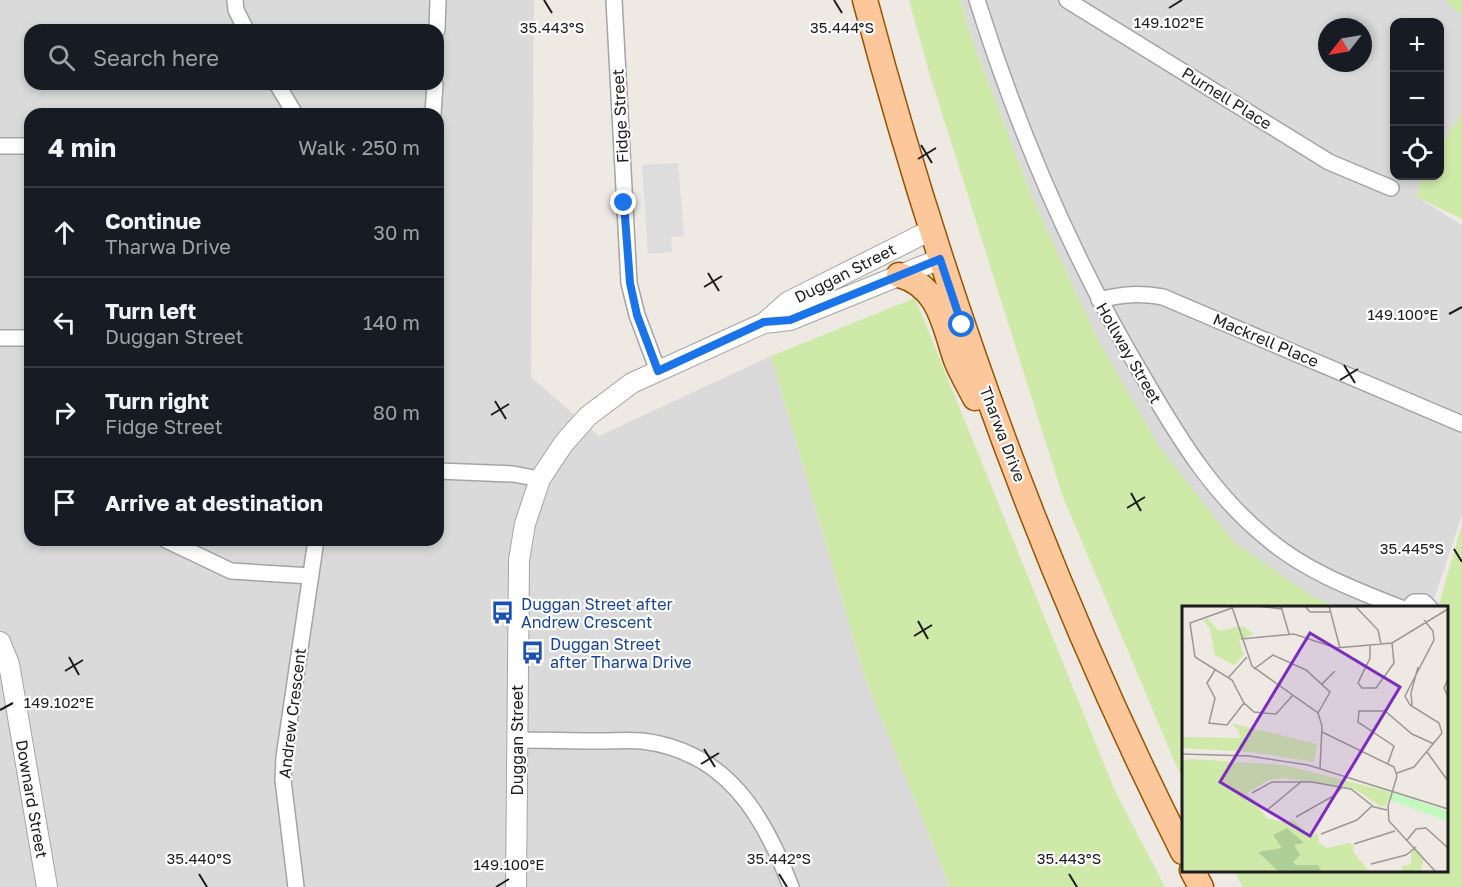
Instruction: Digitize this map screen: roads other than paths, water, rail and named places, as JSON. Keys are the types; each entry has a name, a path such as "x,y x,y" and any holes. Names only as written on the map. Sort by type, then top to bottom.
{"main road":[{"name":"Tharwa Drive","path":"865,0 940,259 1001,430 1053,569 1099,677 1182,850"},
{"path":"899,275 911,278 933,297 941,313 957,363 976,401 1001,430"},
{"path":"1193,872 1201,887"}],"street":[{"path":"235,0 236,9 243,24"},
{"path":"437,24 438,0"},
{"name":"Fidge Street","path":"614,0 630,283 637,315 658,371"},
{"name":"Hollway Street","path":"977,0 1028,145 1061,223 1099,300 1169,422 1208,480 1237,513 1270,542 1307,566 1347,586 1396,606"},
{"name":"Purnell Place","path":"1067,0 1329,162 1391,188"},
{"path":"281,90 291,108"},
{"path":"433,108 435,90"},
{"path":"0,146 24,146"},
{"name":"Duggan Street","path":"516,887 519,560 525,524 540,479 564,443 588,416 617,393 658,371 764,322 788,302 931,230"},
{"name":"Duggan Street","path":"764,322 790,320 940,259"},
{"name":"Mackrell Place","path":"1099,300 1124,293 1163,297 1462,424"},
{"path":"0,338 24,338"},
{"path":"444,471 513,474 540,479"},
{"path":"179,546 231,571 311,576"},
{"name":"Andrew Crescent","path":"296,887 283,780 284,756 315,546"},
{"path":"1409,606 1414,602 1424,602 1428,606"},
{"name":"Downard Street","path":"0,642 9,664 46,887"},
{"path":"517,740 642,741 673,748 702,761 737,788 755,811 791,887"}],"place":[{"name":"Duggan Street after Andrew Crescent","path":"503,613"},
{"name":"Duggan Street after Tharwa Drive","path":"532,653"}]}
